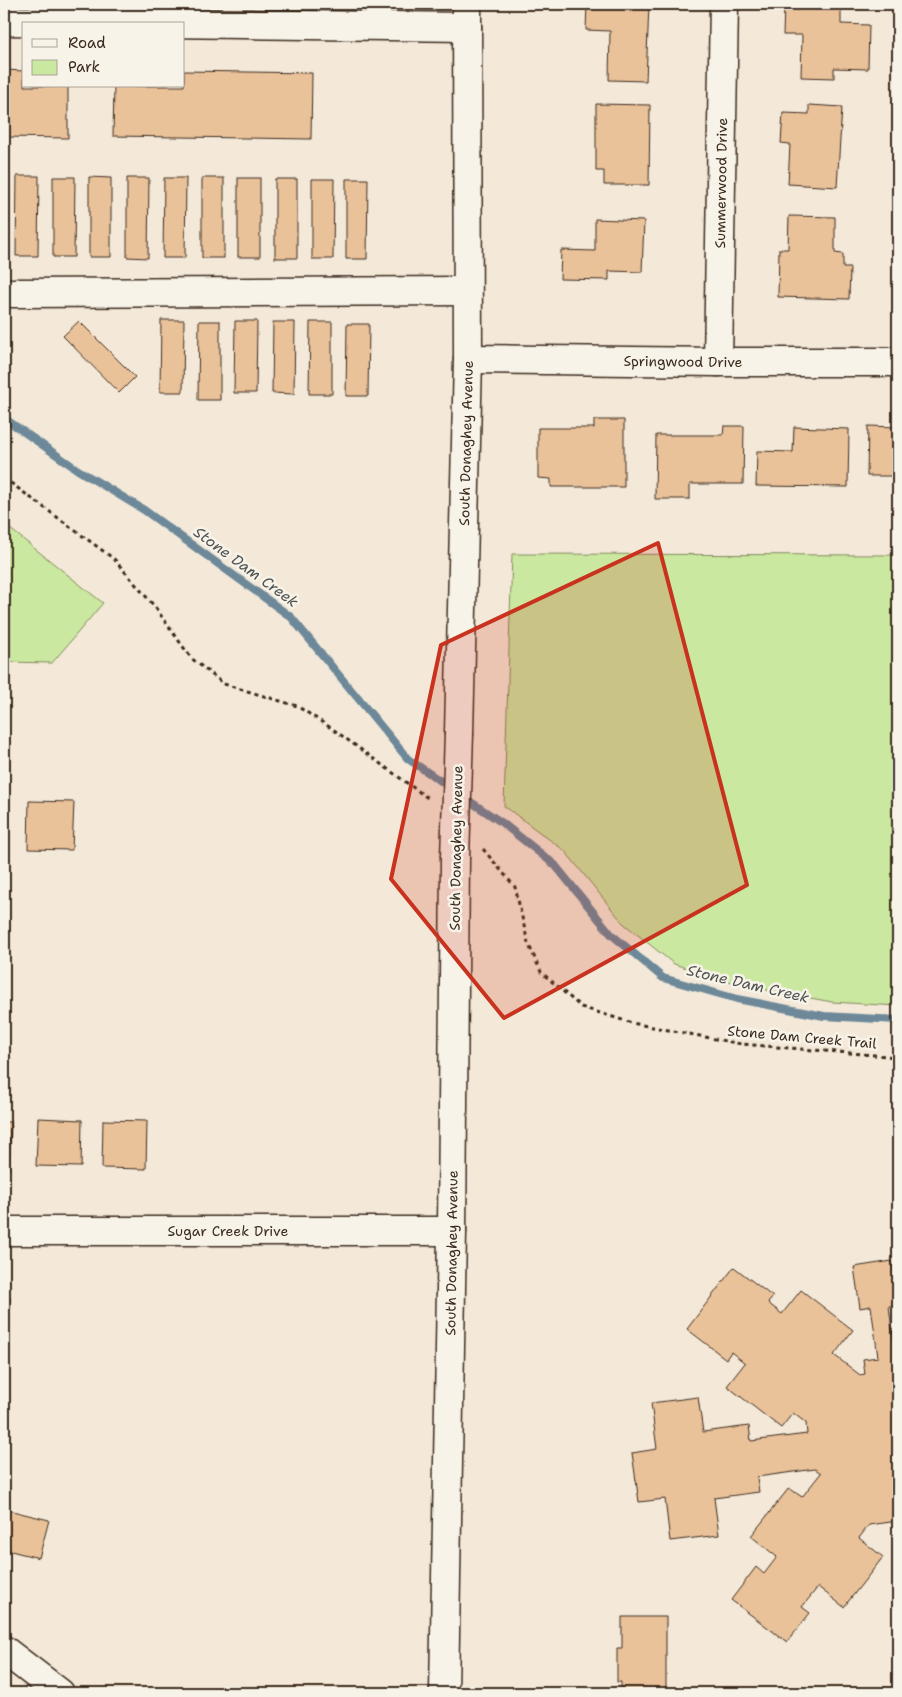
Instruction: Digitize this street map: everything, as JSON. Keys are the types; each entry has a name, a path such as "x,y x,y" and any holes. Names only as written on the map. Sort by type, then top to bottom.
{"street":[{"name":"Summerwood Drive","path":"718,362 724,4"},
{"path":"4,21 49,12 467,16"},
{"name":"South Donaghey Avenue","path":"444,1693 452,1231 455,858 468,360 467,16"},
{"path":"12,293 468,291"},
{"name":"Springwood Drive","path":"468,360 898,362"},
{"name":"Sugar Creek Drive","path":"4,1231 452,1231"},
{"path":"4,1650 60,1693"}],"path":[{"path":"4,478 114,559 155,607 190,658 224,684 296,706 334,730 436,804"},
{"name":"Stone Dam Creek Trail","path":"481,847 515,886 528,943 541,972 581,1007 632,1023 741,1044 898,1057"}],"highlighted area":[{"path":"658,543 747,885 504,1018 391,879 441,645"}],"green space":[{"path":"4,524 103,603 52,663 4,662"},
{"path":"512,554 898,555 898,1006 832,1002 745,986 674,964 623,923 565,851 504,806"}],"building":[{"path":"587,4 649,4 646,81 609,80 610,31 586,30"},
{"path":"784,4 841,4 841,24 869,25 868,69 834,68 834,78 801,77 802,35 783,35"},
{"path":"4,70 22,71 22,88 68,88 68,138 4,137"},
{"path":"185,71 312,73 311,139 113,136 114,88 185,88"},
{"path":"596,104 650,105 649,185 604,185 604,171 596,171"},
{"path":"809,105 842,107 837,187 788,184 790,144 781,143 783,113 809,114"},
{"path":"17,176 39,176 38,256 16,256"},
{"path":"53,177 75,177 74,257 53,257"},
{"path":"89,177 111,178 111,257 89,257"},
{"path":"127,178 149,178 148,258 127,257"},
{"path":"164,178 186,178 185,258 163,258"},
{"path":"202,178 224,178 224,258 202,258"},
{"path":"238,178 260,178 260,257 238,257"},
{"path":"275,179 297,179 297,258 275,258"},
{"path":"312,179 334,179 333,259 312,259"},
{"path":"346,179 368,179 367,259 346,259"},
{"path":"789,216 835,217 835,253 843,254 843,268 850,268 849,299 778,297 779,249 788,249"},
{"path":"595,219 644,221 642,272 609,271 609,280 560,279 561,250 595,251"},
{"path":"161,320 184,320 183,392 160,392"},
{"path":"79,321 135,377 119,393 63,336"},
{"path":"199,321 220,321 220,400 198,400"},
{"path":"235,321 257,321 256,393 234,393"},
{"path":"273,322 295,322 294,394 272,393"},
{"path":"310,322 332,322 332,394 309,394"},
{"path":"347,324 369,324 368,396 346,396"},
{"path":"594,420 624,420 624,487 551,487 551,479 538,478 538,428 594,428"},
{"path":"724,426 744,426 743,484 690,484 690,499 655,499 656,435 723,435"},
{"path":"868,426 898,427 898,476 867,476"},
{"path":"794,427 849,429 848,487 756,486 757,451 793,452"},
{"path":"29,801 74,802 72,850 28,849"},
{"path":"38,1118 82,1120 81,1167 36,1166"},
{"path":"103,1120 147,1121 146,1169 102,1168"},
{"path":"4,1122 11,1122 9,1170 4,1170"},
{"path":"892,1261 897,1305 889,1306 895,1353 898,1353 898,1521 869,1525 859,1538 883,1557 844,1607 818,1587 802,1607 810,1613 787,1642 731,1600 756,1567 764,1574 777,1557 751,1536 789,1488 802,1497 821,1473 815,1469 757,1477 759,1492 714,1498 719,1535 670,1541 665,1499 639,1502 632,1453 657,1449 651,1403 698,1397 703,1432 749,1426 751,1441 807,1434 806,1423 793,1413 781,1428 727,1386 745,1363 731,1352 726,1359 687,1329 734,1267 773,1297 768,1303 782,1314 801,1290 853,1330 834,1355 860,1375 865,1374 863,1359 878,1357 871,1306 860,1308 854,1267"},
{"path":"4,1297 10,1297 8,1345 4,1345"},
{"path":"4,1509 49,1520 39,1558 7,1550 4,1565"},
{"path":"622,1617 666,1617 666,1693 621,1693 621,1682 617,1682 617,1648 622,1648"}],"waterway":[{"name":"Stone Dam Creek","path":"4,418 78,470 144,510 291,617 408,759 451,788"},
{"name":"Stone Dam Creek","path":"462,796 501,822 555,865 611,934 663,978 737,999 824,1016 898,1020"}]}
